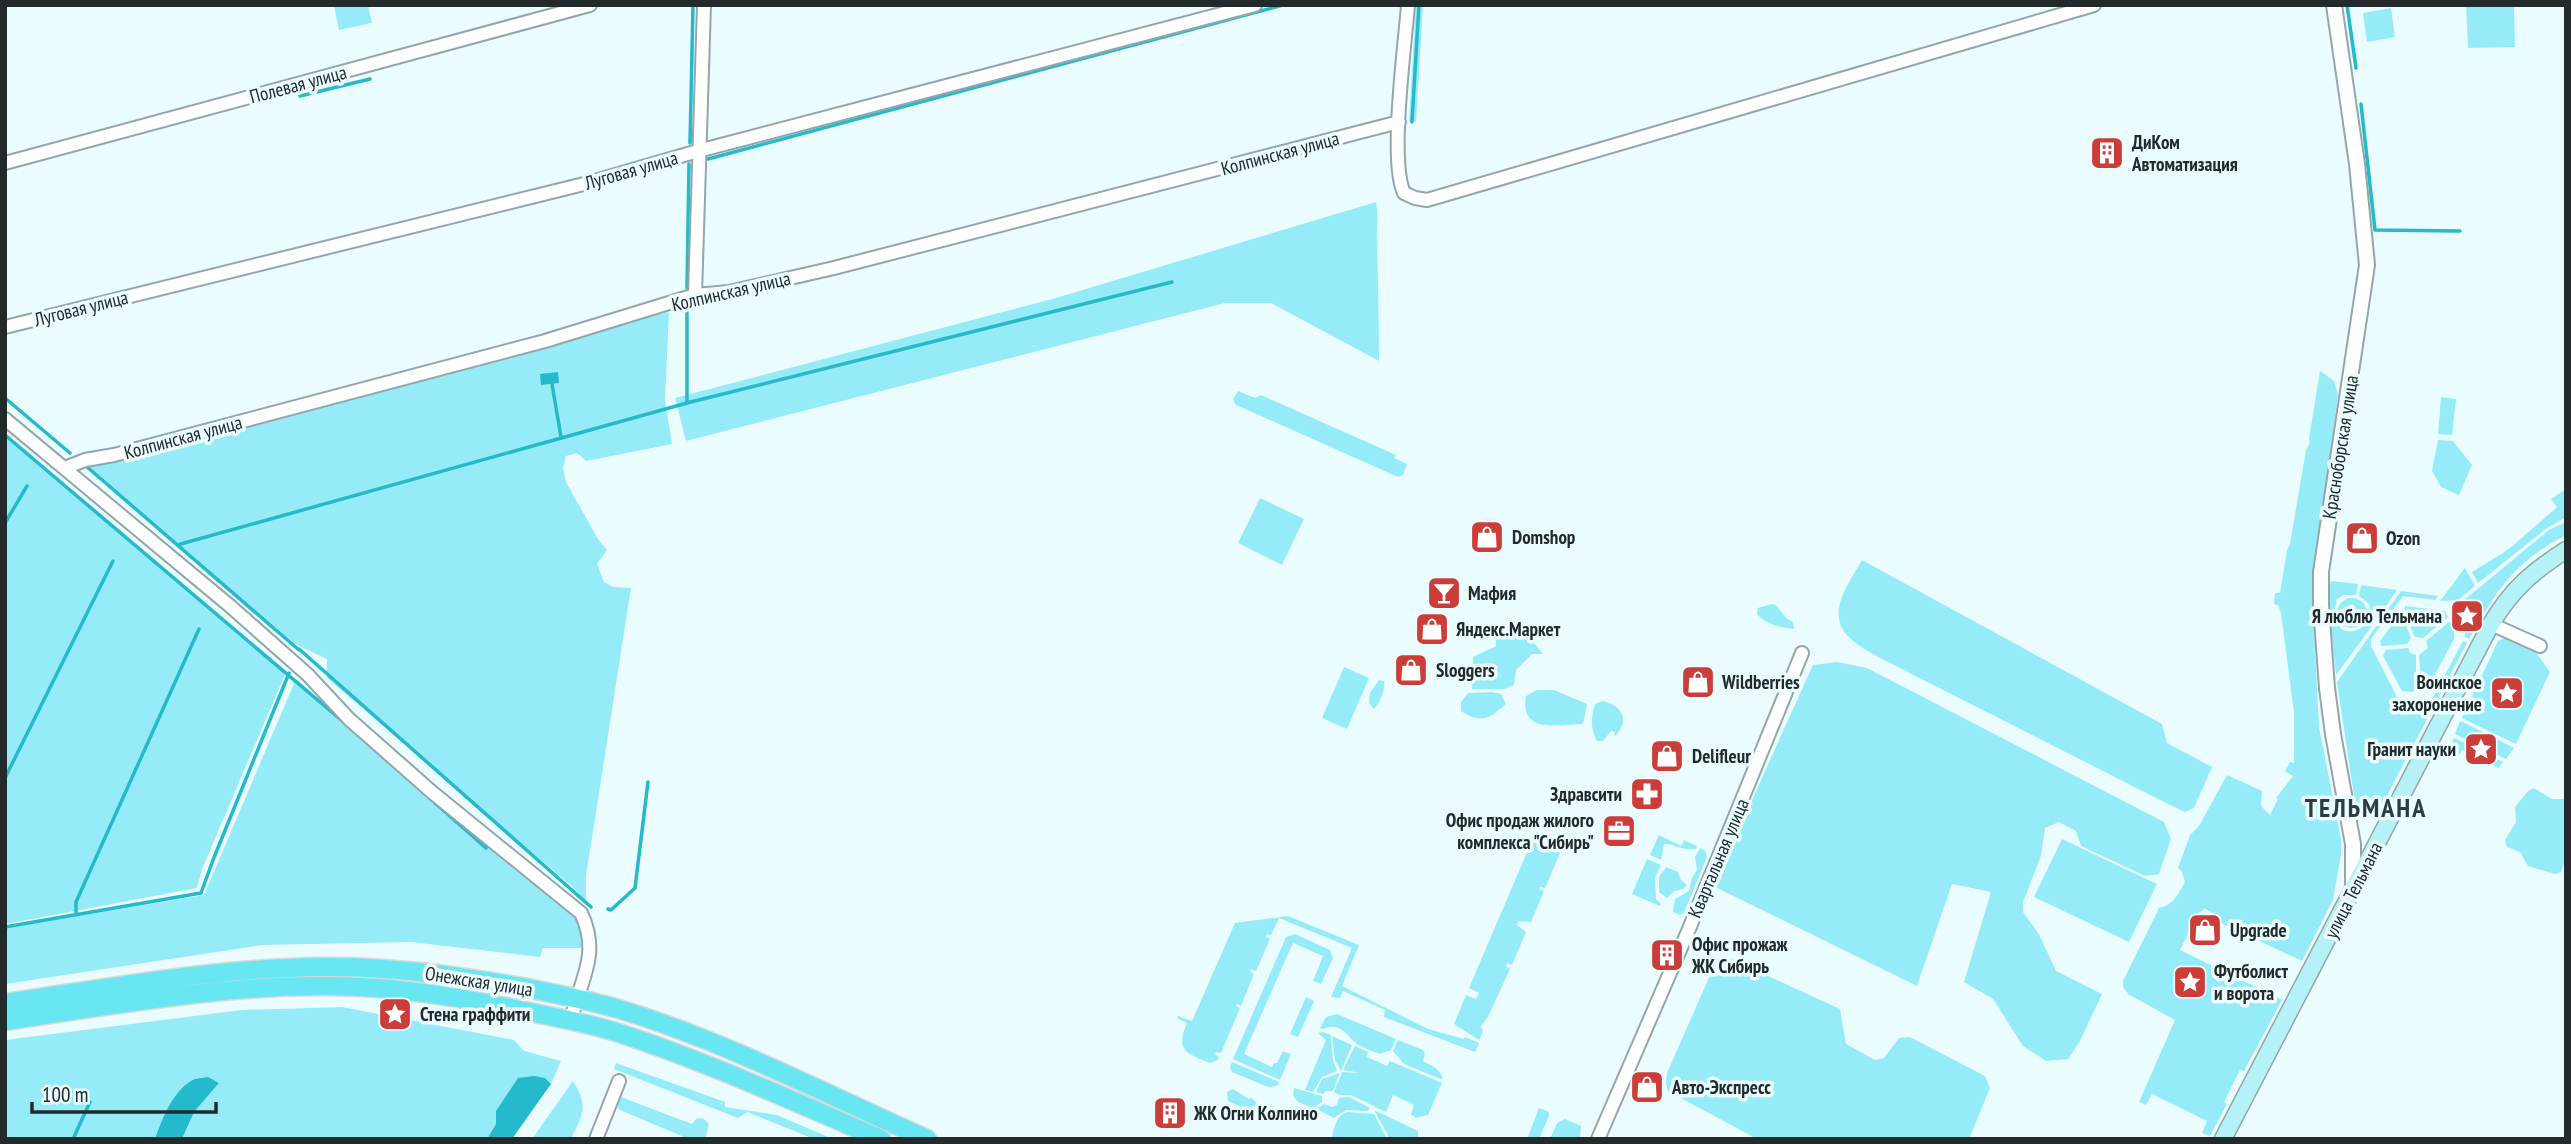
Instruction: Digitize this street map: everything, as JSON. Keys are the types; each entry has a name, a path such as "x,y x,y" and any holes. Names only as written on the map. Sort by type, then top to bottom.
{"main road":[{"name":"улица Тельмана","path":"2223,1139 2502,605 2525,579 2566,550"},
{"name":"Онежская улица","path":"5,1003 187,976 320,967 379,967 452,975 625,1011 722,1048 928,1139"},
{"name":"Онежская улица","path":"5,1021 188,994 325,987 378,988 472,999 620,1033 719,1070 881,1139"}],"street":[{"name":"Полевая улица","path":"5,163 590,5"},
{"path":"695,295 704,5"},
{"name":"Луговая улица","path":"5,327 588,183 698,151 1255,5"},
{"path":"1408,5 1399,122 1400,185 1404,193 1427,200 2094,5"},
{"name":"Красноборская улица","path":"2334,5 2357,164 2367,265 2321,577 2327,688 2353,844 2353,888"},
{"name":"Колпинская улица","path":"65,468 85,460 114,455 545,341 695,295 729,292 834,268 1399,122"},
{"path":"5,419 230,606 308,675 349,719 433,793 580,914 586,925 590,959 571,1020"},
{"path":"2491,624 2540,646"},
{"name":"Квартальная улица","path":"1598,1139 1689,929 1802,653"},
{"path":"596,1139 620,1081"}],"shaded area":[{"path":"368,5 372,23 339,30 334,6"},
{"path":"1416,5 1423,5 1416,122 1409,121"},
{"path":"2466,5 2514,5 2515,47 2468,48"},
{"path":"2391,8 2395,37 2367,42 2363,13"},
{"path":"1376,202 1379,361 1271,303 1225,303 686,441 675,398 1056,298"},
{"path":"669,312 665,400 672,444 586,461 577,453 566,456 563,468 566,482 607,550 597,564 604,582 613,587 631,588 586,876 586,902 574,888 327,678 327,659 295,644 86,464"},
{"path":"2320,371 2334,381 2338,394 2312,592 2319,727 2341,839 2341,854 2333,900 2302,961 2219,922 2221,917 2205,909 2198,913 2180,950 2282,1000 2244,1071 2240,1070 2224,1102 2227,1104 2210,1136 2202,1133 2207,1121 2152,1094 2146,1105 2139,1102 2175,1020 2128,994 2123,987 2123,981 2159,908 2172,902 2185,882 2178,868 2190,835 2199,826 2227,775 2262,791 2261,806 2270,815 2278,799 2276,798 2293,776 2285,771 2290,762 2294,763 2294,713 2281,613 2278,605 2274,604 2275,593 2280,593 2306,450 2310,443"},
{"path":"558,372 559,383 541,385 540,374"},
{"path":"1238,391 1255,398 1261,395 1396,455 1394,458 1407,464 1403,475 1398,477 1236,405 1233,399"},
{"path":"2441,397 2456,399 2452,435 2438,434"},
{"path":"5,436 286,672 202,869 197,888 5,924"},
{"path":"2438,440 2453,441 2472,465 2459,495 2441,487 2432,471"},
{"path":"2566,489 2566,517 2547,528 2478,583 2472,572 2509,549 2557,507 2551,499"},
{"path":"1260,498 1304,519 1282,565 1238,543"},
{"path":"2566,522 2566,535 2533,556 2508,579 2469,639 2465,637 2463,601 2549,530"},
{"path":"1862,560 2162,724 2167,743 2212,767 2194,808 2185,812 2170,805 1855,643 1839,621 1839,611 1845,590"},
{"path":"2465,568 2475,586 2458,600 2440,601"},
{"path":"2331,581 2358,584 2356,595 2344,595 2337,599 2334,615 2341,629 2355,631 2367,622 2372,626 2336,675 2330,611"},
{"path":"2361,585 2397,590 2374,623 2369,619 2369,605 2359,596"},
{"path":"2401,591 2438,596 2435,600 2403,596 2371,639 2371,646 2398,699 2431,701 2463,641 2467,643 2379,811 2367,818 2356,809 2337,682"},
{"path":"2352,598 2363,602 2367,613 2363,624 2352,628 2341,624 2337,613 2341,602"},
{"path":"1772,604 1793,622 1794,629 1769,623 1757,614 1758,608"},
{"path":"2405,606 2445,611 2448,617 2423,638 2415,637 2404,611"},
{"path":"2398,617 2403,617 2411,638 2407,644 2381,646 2380,641"},
{"path":"2450,621 2454,624 2454,639 2426,691 2422,692 2419,655 2428,648 2426,641"},
{"path":"1517,622 1531,630 1532,640 1543,654 1532,654 1516,670 1514,685 1504,689 1472,689 1473,657 1496,646 1495,633"},
{"path":"2506,637 2535,651 2550,672 2516,744 2462,718 2498,641"},
{"path":"2408,648 2410,653 2416,655 2416,688 2413,692 2402,691 2383,656 2386,650"},
{"path":"1837,662 1867,668 2164,822 2171,839 2159,874 2145,876 2081,846 2076,831 2059,822 2045,828 2041,856 2023,902 2023,912 2039,934 2056,971 2102,994 2080,1041 2068,1059 2046,1061 2023,1046 1993,999 1964,982 1991,892 1952,884 1917,986 1713,886 1813,665"},
{"path":"1344,667 1369,678 1347,729 1322,718"},
{"path":"296,679 434,798 581,919 586,948 543,948 540,957 411,942 262,945 5,984 5,928 204,895"},
{"path":"1379,680 1384,681 1384,688 1374,709 1369,703 1370,693"},
{"path":"1537,690 1554,690 1587,704 1583,724 1543,725 1535,722 1525,708 1526,696"},
{"path":"1468,693 1501,694 1506,704 1495,713 1485,718 1474,718 1461,711 1461,702"},
{"path":"1603,701 1616,707 1623,720 1614,737 1615,732 1611,731 1603,741 1597,741 1592,727 1593,714 1595,704"},
{"path":"2460,721 2514,748 2506,759 2490,751 2492,744 2477,736 2473,743 2455,734"},
{"path":"2454,738 2471,746 2470,751 2485,759 2488,754 2503,762 2499,768 2462,750 2456,761 2451,744"},
{"path":"2534,788 2552,799 2566,799 2564,864 2561,872 2555,874 2528,866 2520,852 2507,847 2505,840 2516,822 2515,807 2528,791"},
{"path":"1538,832 1564,844 1545,888 1539,889 1544,891 1531,922 1519,921 1517,925 1526,932 1512,965 1507,963 1506,966 1510,969 1488,1017 1481,1026 1483,1032 1479,1040 1454,1024 1466,995 1476,999 1479,993 1469,988"},
{"path":"1659,835 1681,846 1684,840 1697,846 1696,849 1664,844 1661,860 1650,855"},
{"path":"2062,839 2157,884 2129,942 2034,897"},
{"path":"1700,848 1705,851 1707,857 1684,913 1680,915 1673,912 1675,899 1689,891 1697,870 1695,857"},
{"path":"1647,859 1661,865 1655,878 1656,899 1660,906 1632,894"},
{"path":"1666,867 1678,872 1687,885 1667,898 1659,892 1659,877"},
{"path":"1288,916 1359,945 1342,986 1428,1029 1479,1043 1475,1052 1384,1017 1385,1010 1343,991 1340,998 1331,997 1352,948 1279,918 1271,935 1267,934 1266,937 1270,939 1256,971 1251,969 1250,972 1254,974 1241,1006 1236,1006 1240,1008 1221,1053 1215,1054 1219,1057 1218,1060 1210,1063 1189,1053 1182,1040 1187,1023 1177,1018 1178,1016 1192,1021 1235,923"},
{"path":"1295,934 1330,950 1333,958 1321,984 1313,981 1323,956 1293,943 1244,1054 1272,1067 1283,1051 1291,1054 1280,1080 1233,1059 1286,937"},
{"path":"1731,959 1840,1009 1846,1044 1875,1060 1884,1058 1899,1038 1910,1037 1985,1076 1990,1088 1969,1139 1757,1139 1668,1091 1667,1073 1715,964"},
{"path":"1306,997 1314,1001 1298,1037 1290,1034"},
{"path":"342,1007 514,1040 524,1051 561,1061 551,1084 544,1078 496,1111 496,1124 487,1139 182,1139 194,1112 219,1083 207,1079 196,1080 178,1094 170,1105 155,1139 5,1139 5,1040 242,1010"},
{"path":"1337,1014 1396,1039 1391,1050 1380,1054 1357,1044 1339,1028 1320,1028 1326,1017"},
{"path":"1318,1033 1331,1035 1333,1060 1337,1071 1322,1077 1313,1092 1305,1090 1326,1040"},
{"path":"1332,1036 1352,1045 1341,1071 1335,1060"},
{"path":"1398,1040 1423,1050 1423,1061 1438,1070 1443,1080 1404,1064 1393,1051"},
{"path":"1355,1046 1368,1052 1367,1057 1387,1066 1390,1061 1442,1083 1428,1115 1416,1118 1411,1114 1414,1105 1393,1095 1386,1112 1351,1095 1334,1092 1342,1072 1361,1073 1343,1070"},
{"path":"1232,1062 1279,1082 1277,1086 1268,1087 1232,1072"},
{"path":"616,1063 725,1102 725,1107 777,1115 833,1139 814,1139 747,1112 738,1118 614,1069"},
{"path":"1340,1073 1333,1091 1323,1094 1316,1092 1322,1079"},
{"path":"208,1077 219,1083 194,1112 182,1139 155,1139 164,1115 178,1092 193,1080"},
{"path":"518,1078 545,1078 551,1084 512,1139 487,1139 496,1124 496,1111"},
{"path":"573,1081 583,1104 579,1123 571,1139 532,1139"},
{"path":"1294,1088 1322,1096 1322,1102 1313,1108 1298,1102 1293,1096"},
{"path":"1233,1089 1249,1099 1251,1097 1258,1104 1256,1109 1251,1111 1228,1101 1227,1092"},
{"path":"621,1097 692,1124 697,1118 704,1119 709,1124 705,1139 689,1139 620,1110 616,1105"},
{"path":"1349,1097 1370,1108 1368,1111 1346,1110 1334,1118 1316,1109 1324,1104 1332,1107 1337,1105 1339,1098"},
{"path":"1539,1108 1549,1112 1549,1116 1539,1139 1527,1139"},
{"path":"1374,1110 1418,1131 1418,1139 1390,1139"},
{"path":"1347,1112 1374,1114 1387,1139 1332,1139 1338,1119"},
{"path":"1565,1119 1581,1126 1580,1139 1550,1139 1557,1123"}],"waterway":[{"path":"690,143 693,5"},
{"path":"708,159 1283,5"},
{"path":"1412,122 1419,5"},
{"path":"2347,5 2356,68"},
{"path":"300,96 370,79"},
{"path":"2361,104 2375,230 2460,231"},
{"path":"687,288 689,164"},
{"path":"177,545 687,403 1172,282"},
{"path":"687,309 687,403"},
{"path":"552,384 561,437"},
{"path":"5,398 70,453"},
{"path":"5,435 340,719"},
{"path":"86,466 299,650"},
{"path":"5,523 27,486"},
{"path":"5,778 113,561"},
{"path":"76,915 76,902 199,629"},
{"path":"299,649 591,907"},
{"path":"5,927 201,893 289,673"},
{"path":"608,909 611,910 635,888 648,782"},
{"path":"435,803 486,848"},
{"path":"73,1139 90,1102"}],"place":[{"name":"ДиКом Автоматизация","path":"2107,153"},
{"name":"Domshop","path":"1487,537"},
{"name":"Ozon","path":"2362,538"},
{"name":"Мафия","path":"1444,593"},
{"name":"Я люблю Тельмана","path":"2467,616"},
{"name":"Яндекс.Маркет","path":"1432,629"},
{"name":"Sloggers","path":"1411,670"},
{"name":"Wildberries","path":"1698,682"},
{"name":"Воинское захоронение","path":"2507,693"},
{"name":"Гранит науки","path":"2481,749"},
{"name":"Delifleur","path":"1667,756"},
{"name":"Здравсити","path":"1647,794"},
{"name":"Офис продаж жилого комплекса \"Сибирь\"","path":"1619,831"},
{"name":"Upgrade","path":"2205,930"},
{"name":"Офис прожаж ЖК Сибирь","path":"1667,955"},
{"name":"Футболист и ворота","path":"2190,982"},
{"name":"Стена граффити","path":"395,1014"},
{"name":"Авто-Экспресс","path":"1647,1087"},
{"name":"ЖК Огни Колпино","path":"1170,1113"}],"district":[{"name":"ТЕЛЬМАНА","path":"2366,808"}]}
